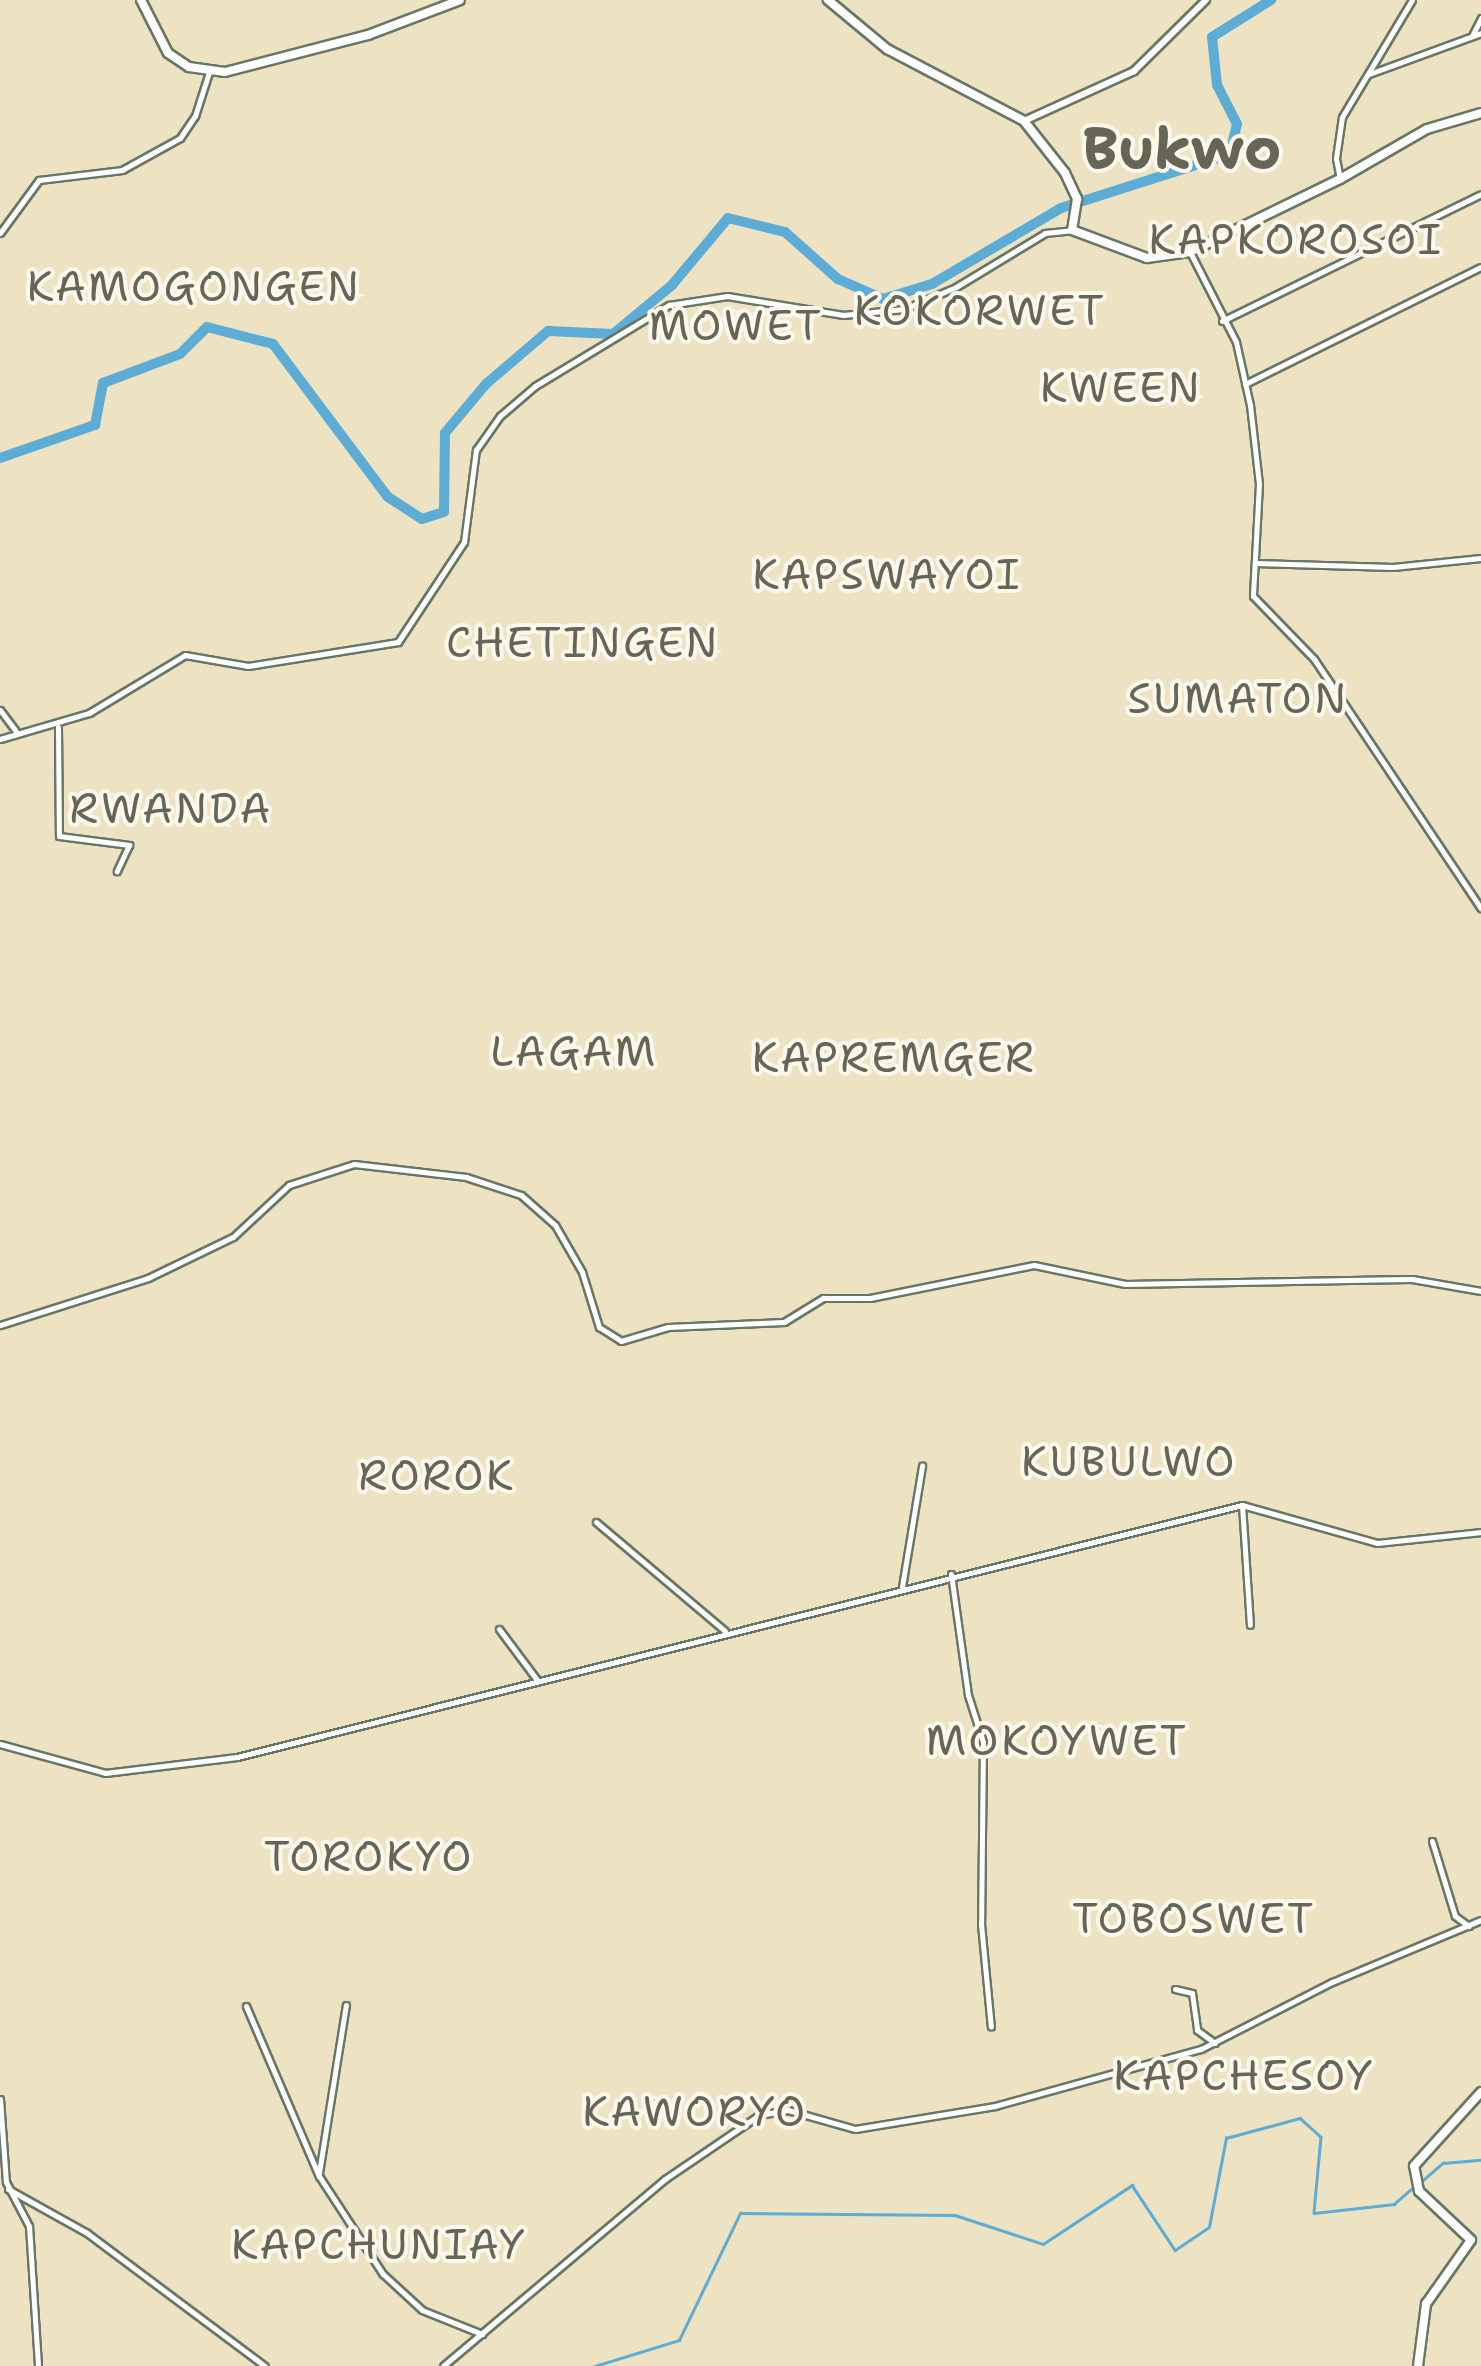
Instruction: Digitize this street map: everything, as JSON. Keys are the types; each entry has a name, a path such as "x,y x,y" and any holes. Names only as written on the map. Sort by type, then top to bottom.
{"main road":[{"path":"141,0 168,53 209,72 308,54 460,0"},
{"path":"828,0 887,49 1024,121 1044,139 1077,199 1072,230 1147,258 1190,252 1340,180 1428,129 1481,112"},
{"path":"1024,121 1134,71 1206,0"},
{"path":"1418,2366 1426,2304 1471,2240 1420,2192 1414,2166 1481,2092"}],"street":[{"path":"1340,180 1337,134 1366,76 1412,0"},
{"path":"1472,36 1481,18"},
{"path":"1366,76 1481,33"},
{"path":"0,233 39,180 136,166 180,138 195,116 209,72"},
{"path":"1222,321 1481,194"},
{"path":"0,739 16,732 58,726 138,688 186,654 248,666 398,642 464,542 476,450 500,416 535,386 669,304 727,296 843,314 904,308 956,287 1045,233 1072,230"},
{"path":"1190,252 1236,342 1245,384 1258,466 1257,602 1314,658 1481,908"},
{"path":"1245,384 1481,267"},
{"path":"1255,562 1393,567 1481,558"},
{"path":"0,710 16,732"},
{"path":"58,726 59,836 129,846 117,871"},
{"path":"0,1325 161,1272 233,1237 289,1185 354,1164 485,1180 521,1195 555,1225 589,1290 599,1327 620,1341 668,1327 784,1322 824,1298 870,1298 1034,1265 1125,1284 1412,1279 1481,1291"},
{"path":"902,1587 922,1466"},
{"path":"1242,1505 1250,1625"},
{"path":"0,1744 87,1770 154,1772 366,1727 951,1574 1242,1505 1377,1543 1481,1532"},
{"path":"596,1522 728,1632"},
{"path":"951,1574 968,1695 984,1742 981,1924 991,2027"},
{"path":"499,1629 537,1680"},
{"path":"1432,1841 1455,1916 1468,1926"},
{"path":"443,2366 665,2180 759,2115 788,2110 855,2130 918,2123 1215,2043 1332,1982 1481,1920"},
{"path":"1175,1989 1192,1993 1197,2030 1215,2043"},
{"path":"318,2176 346,2005"},
{"path":"246,2006 318,2176 401,2296 482,2334"},
{"path":"0,2098 8,2190 28,2226 38,2366"},
{"path":"8,2190 87,2233 265,2366"}],"waterway":[{"path":"0,458 95,425 103,383 180,354 207,327 273,344 388,497 422,519 444,512 445,433 486,384 548,331 613,334 672,285 728,218 785,232 838,279 883,299 932,284 1061,208 1230,154 1237,124 1217,85 1212,37 1271,0"},
{"path":"0,454 60,439"},
{"path":"595,2366 679,2340 740,2213 955,2215 1043,2244 1132,2185 1175,2250 1209,2227 1226,2138 1300,2118 1321,2137 1314,2213 1394,2204 1415,2186"},
{"path":"1422,2181 1443,2163 1481,2160"}],"district":[{"name":"Bukwo","path":"1182,148"},
{"name":"KAPKOROSOI","path":"1296,239"},
{"name":"KAMOGONGEN","path":"194,286"},
{"name":"KOKORWET","path":"980,310"},
{"name":"MOWET","path":"736,325"},
{"name":"KWEEN","path":"1121,387"},
{"name":"KAPSWAYOI","path":"887,574"},
{"name":"CHETINGEN","path":"583,642"},
{"name":"SUMATON","path":"1238,698"},
{"name":"RWANDA","path":"171,808"},
{"name":"LAGAM","path":"574,1051"},
{"name":"KAPREMGER","path":"894,1057"},
{"name":"KUBULWO","path":"1129,1461"},
{"name":"ROROK","path":"437,1475"},
{"name":"MOKOYWET","path":"1057,1740"},
{"name":"TOROKYO","path":"369,1856"},
{"name":"TOBOSWET","path":"1194,1918"},
{"name":"KAPCHESOY","path":"1244,2075"},
{"name":"KAWORYO","path":"695,2111"},
{"name":"KAPCHUNIAY","path":"379,2244"}]}
